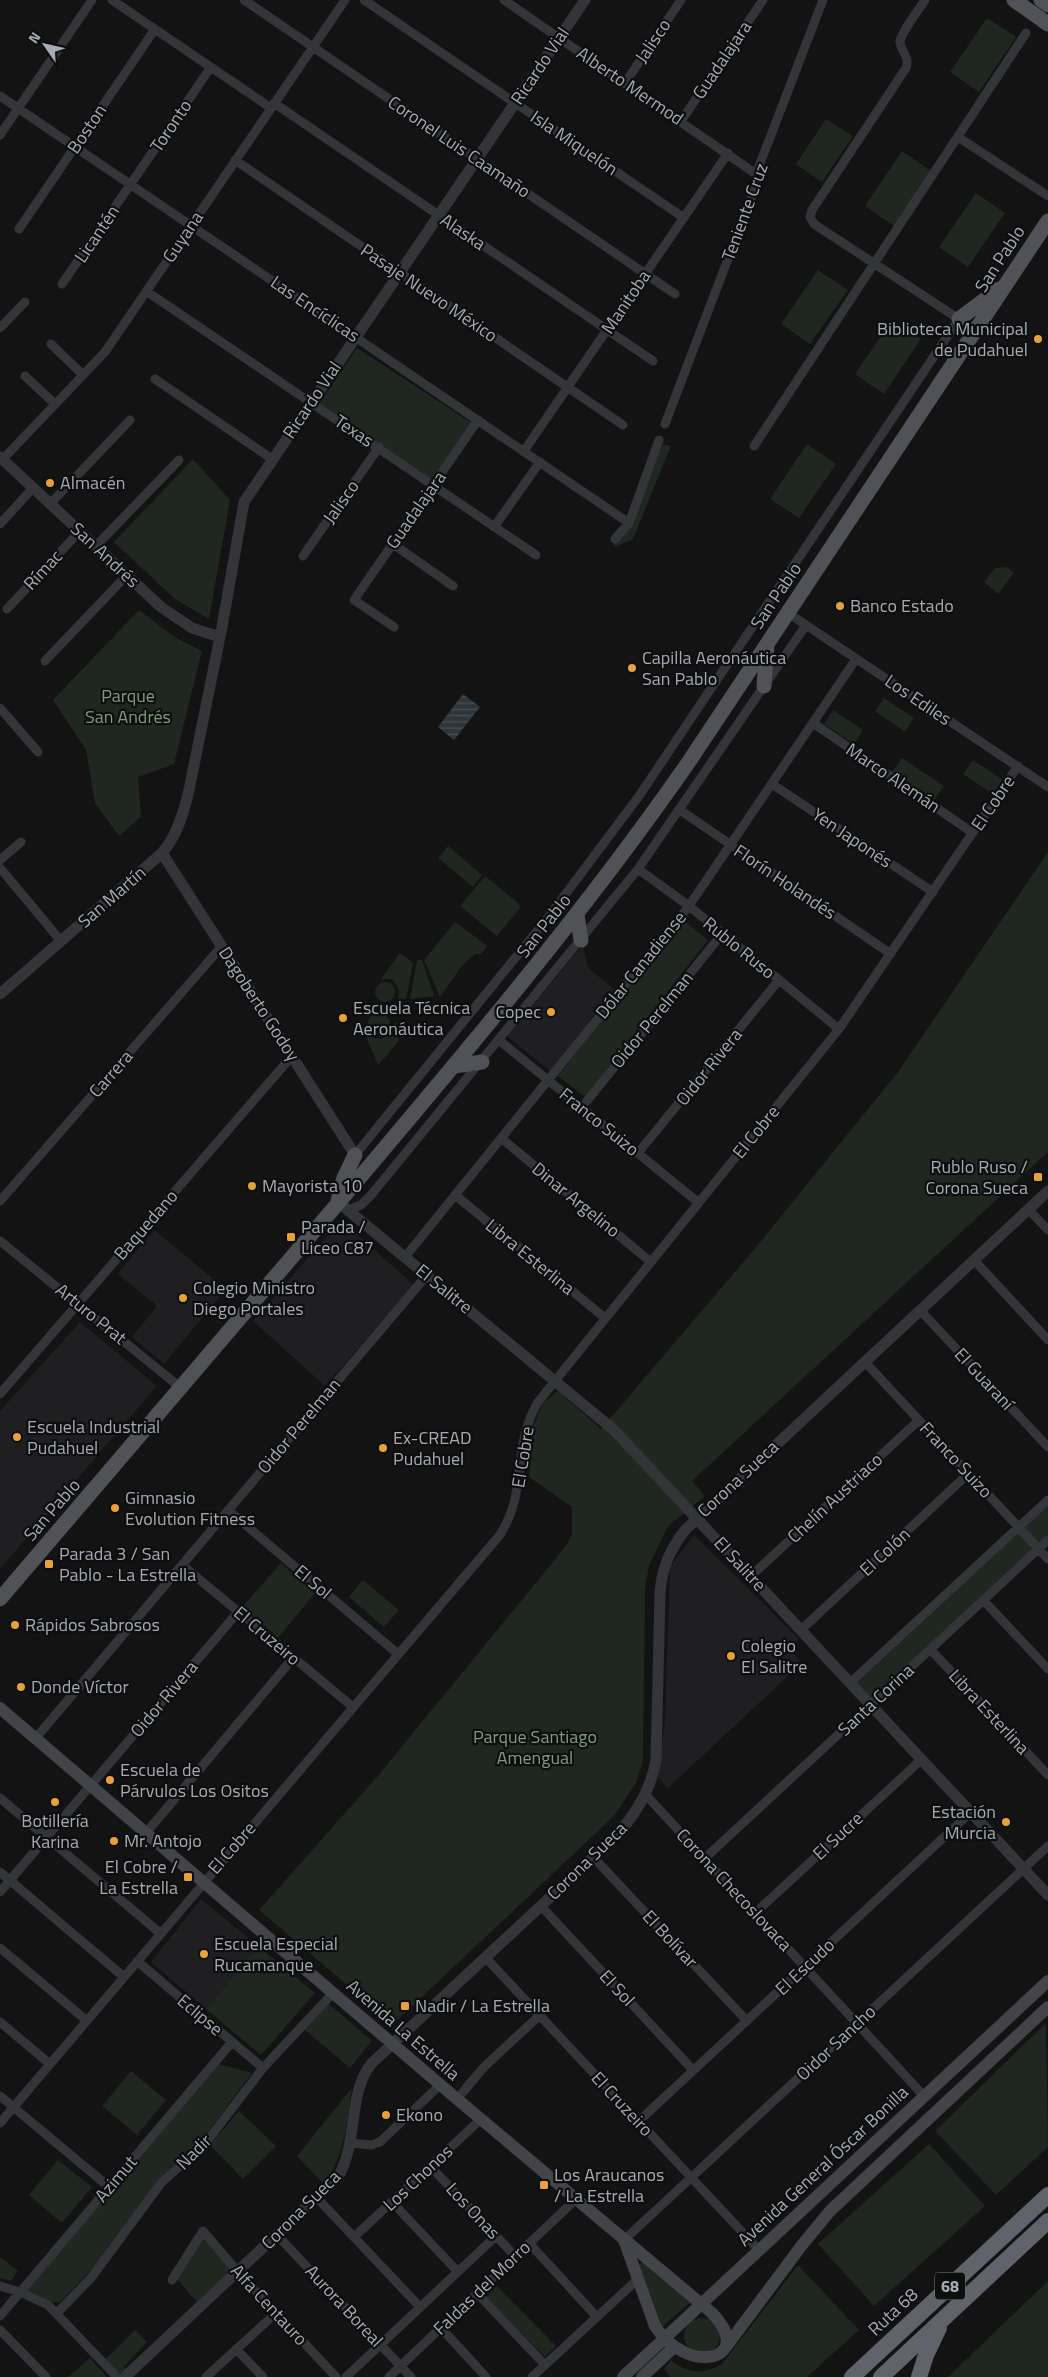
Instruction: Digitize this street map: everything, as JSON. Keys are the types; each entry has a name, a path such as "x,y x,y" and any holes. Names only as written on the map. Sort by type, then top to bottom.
{"highway":[{"name":"Ruta 68","path":"852,2377 1048,2195"},
{"name":"68","path":"881,2377 1048,2221"},
{"path":"919,2377 931,2343 947,2315"}],"main road":[{"path":"1014,0 1048,24"},
{"path":"1041,0 1048,5"},
{"name":"San Pablo","path":"0,1599 181,1388 343,1206 577,915 659,806 1048,221"},
{"path":"959,319 1007,284"},
{"path":"764,686 767,645"},
{"path":"577,915 581,940"},
{"path":"454,1066 482,1062"},
{"path":"343,1206 344,1178 355,1155"},
{"name":"Avenida La Estrella","path":"0,1708 440,2085 702,2303 724,2327 725,2349 716,2358 704,2363 692,2361 663,2339 655,2326 624,2240"},
{"name":"Avenida General Óscar Bonilla","path":"623,2377 1048,1981"},
{"path":"725,2349 802,2245 830,2211 1048,2007"},
{"path":"642,2377 673,2348"}],"street":[{"path":"0,135 92,0"},
{"name":"Alaska","path":"114,0 211,67 438,215 653,361"},
{"name":"Coronel Luis Caamaño","path":"244,0 675,294"},
{"name":"Guyana","path":"1,458 105,352 345,0"},
{"name":"Isla Miquelón","path":"364,0 684,218"},
{"name":"Alberto Mermod","path":"504,0 756,174"},
{"name":"Ricardo Vial","path":"162,853 174,836 186,804 220,637 242,507 246,497 585,0"},
{"name":"Jalisco","path":"625,82 681,0"},
{"name":"Guadalajara","path":"681,121 763,0"},
{"name":"Teniente Cruz","path":"665,424 757,183 756,174 823,0"},
{"path":"925,0 901,38 902,46 908,57 906,68 812,210 810,217 814,224 959,319"},
{"name":"Boston","path":"19,229 155,29"},
{"path":"754,446 1026,33"},
{"name":"Toronto","path":"131,184 211,67"},
{"name":"Las Encíclicas","path":"0,96 629,523"},
{"path":"958,138 1048,196"},
{"name":"Manitoba","path":"524,451 728,153"},
{"name":"Pasaje Nuevo México","path":"235,160 623,425"},
{"name":"Licantén","path":"62,284 131,184"},
{"name":"Texas","path":"146,291 536,555"},
{"path":"0,328 25,302"},
{"name":"San Pablo","path":"355,1155 550,915 639,796 959,319"},
{"path":"51,344 83,375"},
{"path":"25,376 55,404"},
{"path":"155,379 272,459"},
{"path":"50,504 130,420"},
{"name":"Guadalajara","path":"394,628 354,600 478,420"},
{"path":"616,540 629,523 660,440"},
{"name":"Jalisco","path":"303,556 379,447"},
{"name":"San Andrés","path":"1,458 161,607 183,623 202,633 220,637"},
{"path":"95,547 179,460"},
{"path":"494,527 540,462"},
{"path":"0,524 33,488"},
{"name":"Rímac","path":"8,609 80,532"},
{"path":"393,544 453,586"},
{"path":"45,661 126,576"},
{"name":"Los Ediles","path":"788,613 1048,787"},
{"name":"San Pablo","path":"343,1206 355,1208 369,1198 638,869 806,625"},
{"name":"Dólar Canadiense","path":"405,1257 689,906 856,658"},
{"path":"0,708 38,752"},
{"name":"Marco Alemán","path":"813,723 973,833"},
{"name":"El Cobre","path":"0,2123 504,1528 513,1511 518,1493 525,1427 538,1402 839,1029 1018,766"},
{"name":"Yen Japonés","path":"772,784 933,892"},
{"name":"Florín Holandés","path":"680,810 891,954"},
{"path":"0,860 21,842"},
{"name":"Dagoberto Godoy","path":"162,853 355,1155"},
{"name":"San Martín","path":"0,994 162,853"},
{"name":"San Martín","path":"0,868 61,941"},
{"name":"Rublo Ruso","path":"638,869 689,906 839,1029"},
{"name":"Oidor Perelman","path":"582,1107 722,934"},
{"name":"Carrera","path":"0,1201 222,946"},
{"name":"Oidor Rivera","path":"638,1153 779,980"},
{"name":"Franco Suizo","path":"500,1040 699,1203"},
{"name":"Baquedano","path":"0,1394 292,1056"},
{"name":"Dinar Argelino","path":"501,1138 651,1262"},
{"name":"Corona Sueca","path":"125,2377 338,2177 346,2161 351,2143 362,2078 372,2063 392,2042 541,1906 624,1826 645,1794 656,1760 660,1593 663,1572 675,1543 696,1518 1048,1191"},
{"name":"Libra Esterlina","path":"455,1195 605,1318"},
{"name":"El Salitre","path":"343,1206 555,1379 614,1430 1048,1894"},
{"path":"1028,1209 1048,1230"},
{"name":"Arturo Prat","path":"0,1241 181,1388"},
{"path":"974,1260 1048,1340"},
{"name":"Oidor Perelman","path":"36,1739 427,1275"},
{"name":"El Guaraní","path":"920,1310 1048,1447"},
{"name":"Franco Suizo","path":"864,1362 1048,1559"},
{"name":"Chelín Austriaco","path":"751,1576 919,1420"},
{"name":"El Colón","path":"801,1630 969,1474"},
{"name":"Santa Corina","path":"850,1683 1048,1500"},
{"name":"El Sol","path":"228,1510 398,1654"},
{"name":"Santa Corina","path":"704,1859 1048,1540"},
{"name":"El Cruzeiro","path":"182,1565 353,1707"},
{"path":"984,1600 1048,1669"},
{"name":"Oidor Rivera","path":"0,1892 238,1612"},
{"name":"Libra Esterlina","path":"930,1649 1048,1775"},
{"path":"146,1833 293,1658"},
{"name":"El Sucre","path":"755,1913 922,1759"},
{"name":"Corona Checoslovaca","path":"645,1794 924,2096"},
{"path":"0,1798 160,1933"},
{"name":"El Escudo","path":"639,2121 971,1812"},
{"name":"Oidor Sancho","path":"624,2240 1048,1846"},
{"name":"El Bolívar","path":"593,1857 747,2020"},
{"path":"0,1872 124,1977"},
{"name":"El Sol","path":"541,1906 693,2070"},
{"path":"0,1948 86,2020"},
{"name":"El Cruzeiro","path":"486,1957 759,2250"},
{"name":"Eclipse","path":"137,1961 263,2068"},
{"name":"Nadir","path":"57,2313 91,2278 161,2183 205,2144 263,2068 333,1993"},
{"path":"457,2099 484,2067 540,2015"},
{"path":"0,2022 50,2064"},
{"name":"Azimut","path":"0,2316 232,2042"},
{"path":"351,2143 371,2145 380,2142 440,2085"},
{"path":"0,2096 109,2187"},
{"name":"Los Chonos","path":"354,2237 481,2119"},
{"name":"Los Onas","path":"430,2166 516,2256"},
{"path":"317,2198 420,2307"},
{"name":"Faldas del Morro","path":"389,2377 576,2199"},
{"path":"392,2202 458,2272"},
{"name":"Alfa Centauro","path":"172,2280 203,2231 238,2272 336,2377"},
{"name":"Aurora Boreal","path":"277,2235 410,2377"},
{"name":"Faldas del Morro","path":"346,2377 496,2236"},
{"path":"530,2243 597,2317"},
{"path":"532,2377 638,2279"},
{"path":"0,2286 38,2299 57,2313 117,2377"},
{"path":"477,2293 545,2365"},
{"path":"206,2377 276,2313"},
{"path":"440,2328 486,2377"},
{"path":"0,2330 46,2377"},
{"path":"236,2349 263,2377"}],"shaded area":[{"path":"463,694 480,707 454,740 438,727"},
{"path":"583,945 588,968 614,989 551,1072 507,1036"},
{"path":"341,1220 414,1285 325,1386 253,1321"},
{"name":"Colegio Ministro Diego Portales","path":"154,1230 226,1289 164,1364 132,1337 157,1306 118,1274"},
{"path":"80,1322 157,1386 0,1569 0,1411"},
{"name":"Colegio El Salitre","path":"694,1535 799,1639 789,1648 802,1663 668,1788 658,1777 665,1720 670,1567"},
{"name":"Escuela Especial Rucamanque","path":"201,1899 258,1946 206,2009 151,1962"}],"green space":[{"path":"987,18 1016,37 979,92 950,72"},
{"path":"826,119 853,136 822,182 796,164"},
{"path":"902,151 931,171 894,226 865,206"},
{"path":"976,193 1005,213 968,267 939,247"},
{"path":"818,270 848,290 810,344 781,324"},
{"path":"892,320 921,339 884,394 855,374"},
{"path":"357,348 472,423 432,479 319,404"},
{"path":"662,444 671,446 633,539 615,547 611,539 629,524"},
{"path":"807,444 836,464 799,518 770,499"},
{"path":"193,459 230,500 209,619 175,599 114,542"},
{"path":"1007,567 1014,573 998,594 984,582 995,568"},
{"name":"Parque San Andrés","path":"139,610 176,638 202,651 174,764 138,777 141,817 119,836 95,803 86,750 53,700"},
{"path":"884,698 914,718 905,732 875,711"},
{"path":"833,710 863,730 854,744 824,724"},
{"path":"902,758 944,786 934,800 892,772"},
{"path":"973,760 1003,780 993,794 963,774"},
{"path":"448,846 482,875 473,887 438,858"},
{"name":"Parque Santiago Amengual","path":"1048,852 1048,1152 692,1481 705,1496 668,1526 649,1566 645,1589 643,1760 636,1783 614,1816 393,2024 259,1910 376,1778 566,1546 572,1534 572,1507 529,1477 533,1427 543,1403 558,1391 601,1429 752,1252 898,1072"},
{"path":"485,876 518,903 520,908 497,936 460,906"},
{"path":"682,919 708,940 585,1097 558,1076"},
{"path":"455,922 488,946 481,954 475,954 461,967 440,997 424,960"},
{"path":"400,953 413,963 406,999 398,1000 399,991 394,981 392,979 381,979"},
{"path":"417,960 422,960 434,996 410,999"},
{"path":"385,982 392,985 395,992 392,999 385,1002 378,999 375,992 378,985"},
{"path":"379,1013 387,1016 390,1024 387,1032 379,1035 371,1032 368,1024 371,1016"},
{"path":"395,1022 400,1025 398,1042 378,1065 364,1032 366,1031 371,1037 382,1039 393,1031"},
{"path":"1048,1506 1048,1534 870,1699 856,1684"},
{"path":"281,1563 315,1593 278,1638 243,1606"},
{"path":"363,1580 399,1610 384,1627 349,1597"},
{"path":"258,1946 315,1993 261,2055 206,2009"},
{"path":"328,2003 372,2041 350,2068 305,2030"},
{"path":"1046,2023 1048,2147 996,2195 935,2131"},
{"path":"219,2064 252,2073 202,2140 157,2181 92,2269 60,2302 51,2303 25,2293"},
{"path":"131,2071 166,2100 137,2135 102,2106"},
{"path":"352,2088 341,2151 330,2174 323,2183 297,2156"},
{"path":"239,2111 276,2146 243,2179 210,2145"},
{"path":"929,2144 985,2206 874,2306 818,2244"},
{"path":"58,2160 92,2187 62,2223 29,2195"},
{"path":"203,2236 232,2270 198,2303 175,2277"},
{"path":"0,2257 18,2271 11,2281 0,2278"},
{"path":"643,2261 692,2301 662,2327 639,2265"},
{"path":"798,2265 859,2330 807,2377 671,2377 664,2369 671,2360 683,2368 696,2371 709,2370 722,2364"},
{"path":"1048,2281 1048,2377 948,2377"},
{"path":"497,2286 556,2346 545,2357 486,2297"},
{"path":"702,2318 714,2324 720,2336 714,2348 702,2354 690,2348 684,2336 690,2324"},
{"path":"135,2330 147,2342 123,2367 127,2371 122,2377 106,2359"},
{"path":"90,2358 107,2377 68,2377"}],"place":[{"name":"Biblioteca Municipal de Pudahuel","path":"1038,339"},
{"name":"Almacén","path":"50,483"},
{"name":"Banco Estado","path":"840,606"},
{"name":"Capilla Aeronáutica San Pablo","path":"632,668"},
{"name":"Copec","path":"551,1012"},
{"name":"Escuela Técnica Aeronáutica","path":"343,1018"},
{"name":"Rublo Ruso / Corona Sueca","path":"1038,1177"},
{"name":"Mayorista 10","path":"252,1186"},
{"name":"Parada / Liceo C87","path":"291,1237"},
{"name":"Colegio Ministro Diego Portales","path":"183,1298"},
{"name":"Escuela Industrial Pudahuel","path":"17,1437"},
{"name":"Ex-CREAD Pudahuel","path":"383,1448"},
{"name":"Gimnasio Evolution Fitness","path":"115,1508"},
{"name":"Parada 3 / San Pablo - La Estrella","path":"49,1564"},
{"name":"Rápidos Sabrosos","path":"15,1625"},
{"name":"Colegio El Salitre","path":"731,1656"},
{"name":"Donde Víctor","path":"21,1687"},
{"name":"Escuela de Párvulos Los Ositos","path":"110,1780"},
{"name":"Botillería Karina","path":"55,1802"},
{"name":"Estación Murcia","path":"1006,1822"},
{"name":"Mr. Antojo","path":"114,1841"},
{"name":"El Cobre / La Estrella","path":"188,1877"},
{"name":"Escuela Especial Rucamanque","path":"204,1954"},
{"name":"Nadir / La Estrella","path":"405,2006"},
{"name":"Ekono","path":"386,2115"},
{"name":"Los Araucanos / La Estrella","path":"544,2185"}]}
